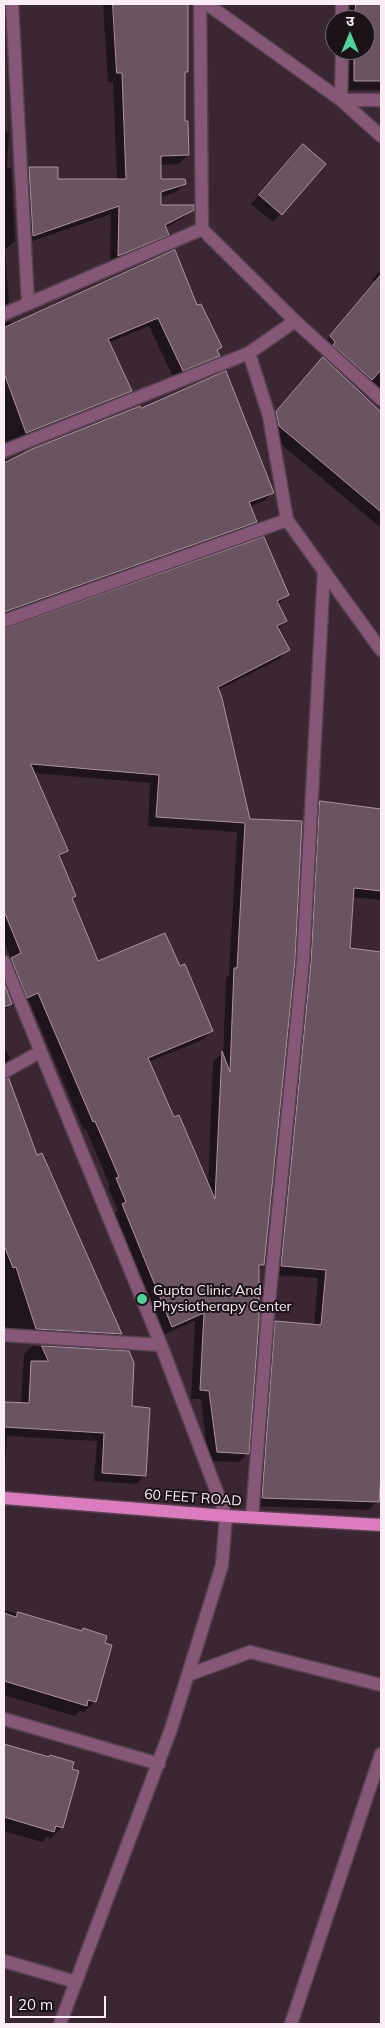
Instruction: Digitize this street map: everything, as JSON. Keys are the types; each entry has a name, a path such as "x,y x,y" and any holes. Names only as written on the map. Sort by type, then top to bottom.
{"main road":[{"name":"60 FEET ROAD","path":"4,1498 226,1516 381,1525"}],"street":[{"path":"12,4 28,302"},
{"path":"200,4 202,229 295,321 381,399"},
{"path":"207,4 341,100 381,136"},
{"path":"341,100 342,60"},
{"path":"341,100 381,100"},
{"path":"4,314 28,302 202,229"},
{"path":"4,451 249,353 295,321"},
{"path":"249,353 269,416 287,520 381,650"},
{"path":"4,621 287,520"},
{"path":"252,1517 268,1312 303,961 324,571"},
{"path":"4,962 161,1345 226,1516 222,1565 159,1764 60,2024"},
{"path":"4,1072 40,1052"},
{"path":"4,1335 161,1345"},
{"path":"188,1675 250,1652 381,1685"},
{"path":"4,1719 159,1764"},
{"path":"291,2024 381,1754"},
{"path":"4,1961 76,1982"}],"building":[{"path":"113,4 188,4 188,72 185,72 185,121 188,121 189,155 161,156 161,179 185,179 186,184 161,192 161,205 194,205 194,210 165,225 169,235 118,256 119,206 33,236 29,167 58,167 58,179 126,179 122,73 117,73"},
{"path":"356,4 381,4 381,81 354,81 354,60 375,60 375,10 356,10"},
{"path":"303,144 326,164 282,215 259,195"},
{"path":"175,250 197,305 201,304 222,347 217,350 220,356 183,371 158,318 108,339 132,391 26,433 4,373 4,328"},
{"path":"381,275 381,370 372,380 333,345 335,342 330,336"},
{"path":"323,357 381,412 381,512 279,426 276,412"},
{"path":"226,371 274,493 249,502 257,522 4,612 4,463 32,449 140,406 141,408"},
{"path":"264,537 289,595 277,601 287,621 277,626 290,650 218,687 250,819 302,821 295,960 264,1265 259,1265 259,1320 249,1454 217,1452 209,1391 200,1390 204,1313 172,1327 122,1204 126,1202 116,1178 119,1177 95,1121 93,1122 38,993 27,998 11,958 21,953 4,911 4,629","holes":["31,764 159,775 156,817 245,823 237,968 234,968 230,1072 222,1051 215,1199 179,1115 174,1117 148,1058 213,1031 185,964 180,966 165,933 98,961 72,898 76,896 59,855 68,851"]},
{"path":"320,801 381,809 381,891 354,888 350,948 381,952 381,1475 379,1502 262,1498 275,1321 321,1325 326,1270 281,1266 311,962"},
{"path":"4,983 12,1004 4,1007"},
{"path":"9,1079 37,1155 42,1153 122,1334 36,1329 16,1267 13,1268 4,1245 4,1080"},
{"path":"42,1346 129,1351 134,1363 132,1406 150,1408 146,1476 102,1473 104,1433 4,1427 4,1402 29,1403 31,1361 48,1361"},
{"path":"18,1612 82,1631 83,1628 107,1636 105,1643 112,1645 96,1702 88,1700 87,1706 4,1681 4,1613 16,1617"},
{"path":"4,1744 74,1762 72,1769 79,1771 63,1828 56,1826 54,1832 4,1817"}],"place":[{"name":"Gupta Clinic And Physiotherapy Center","path":"142,1299"}]}
